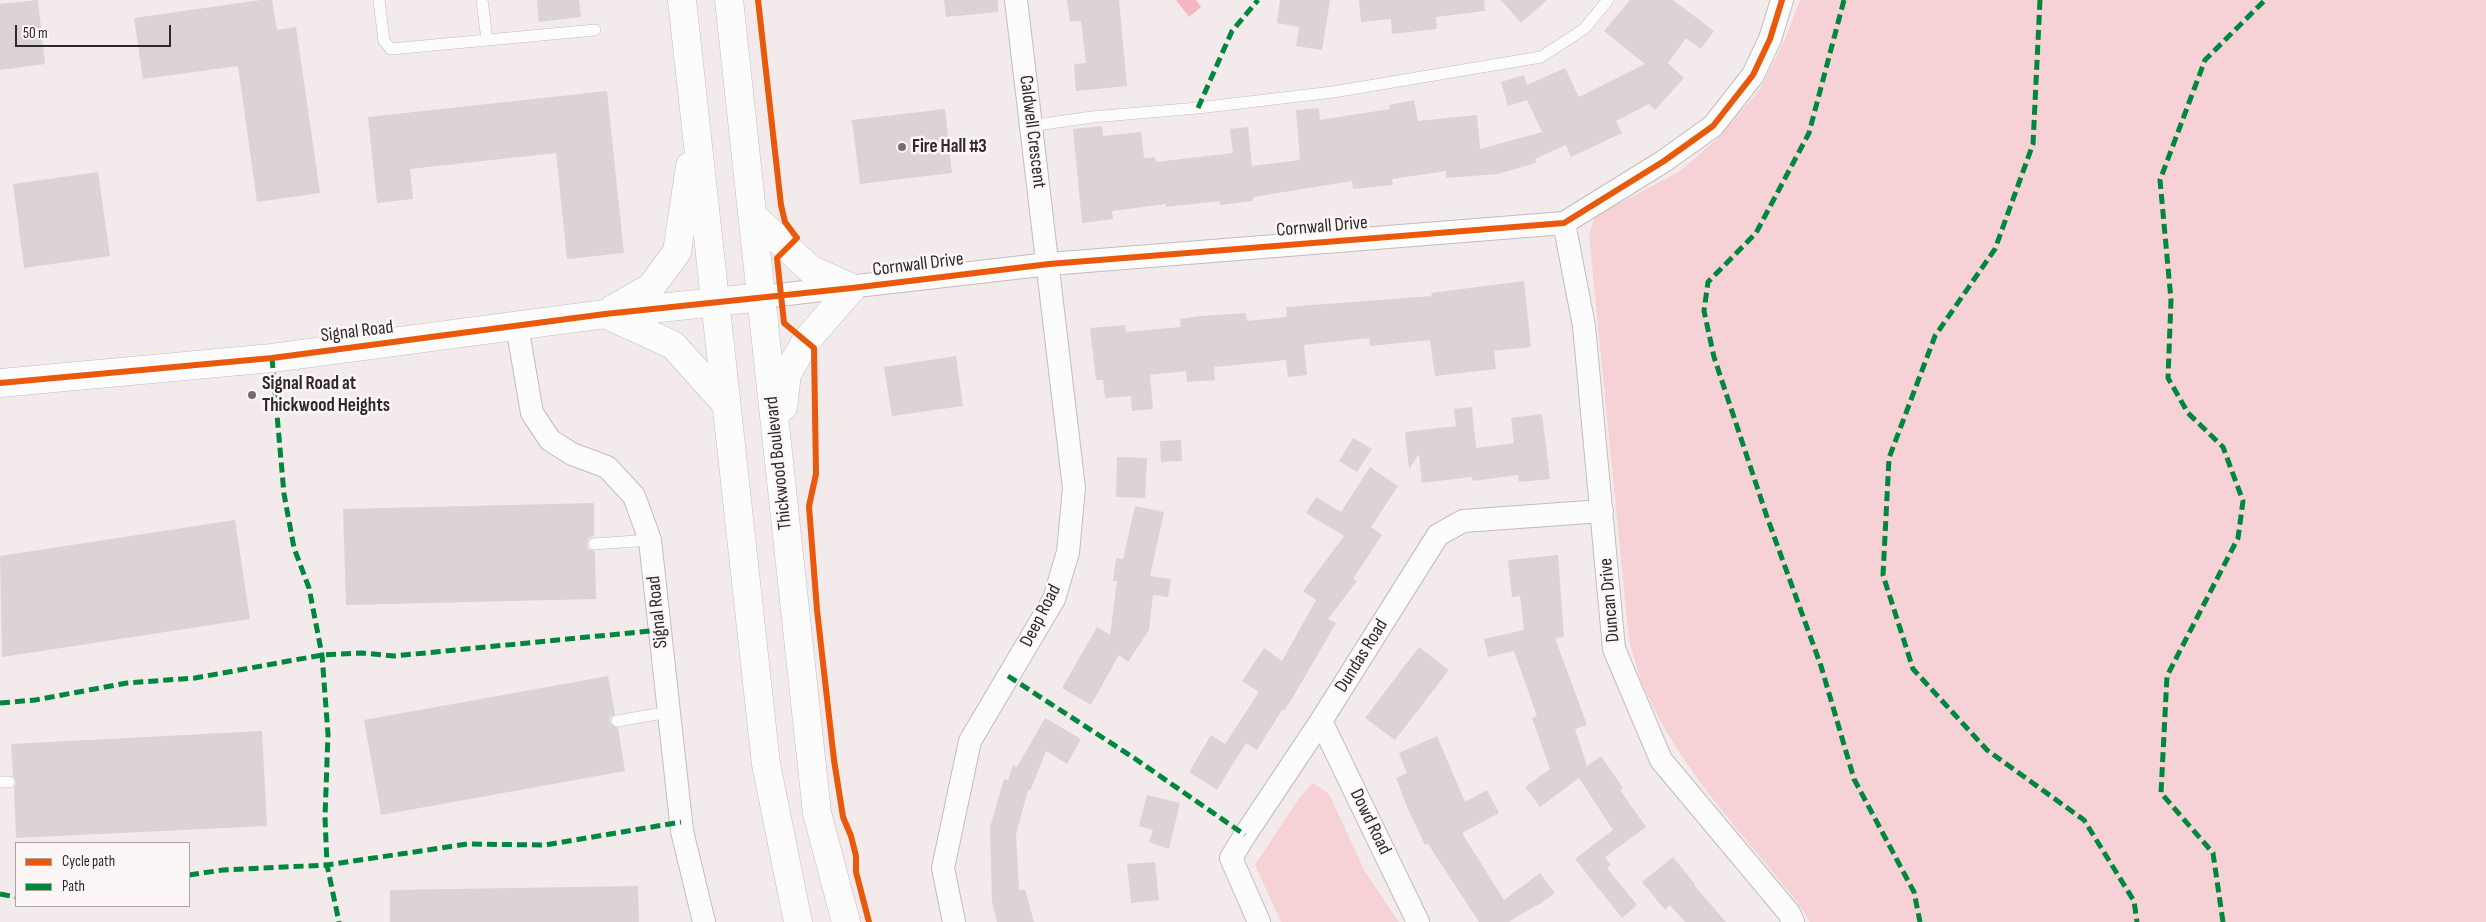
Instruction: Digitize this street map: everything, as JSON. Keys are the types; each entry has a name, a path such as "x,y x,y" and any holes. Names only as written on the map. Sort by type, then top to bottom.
{"main road":[{"path":"682,0 766,764 798,922"},
{"name":"Thickwood Boulevard","path":"729,0 817,813 846,922"},
{"path":"605,314 651,287 677,252 696,131"},
{"path":"753,216 810,269 852,288 806,341 787,374 778,446"},
{"name":"Signal Road","path":"0,383 272,358 605,314 761,297"},
{"path":"605,314 673,346 726,404"}],"street":[{"name":"Caldwell Crescent","path":"1016,0 1030,126 1049,264"},
{"name":"Cornwall Drive","path":"761,297 1049,264 1564,223 1664,161 1713,126 1754,75 1770,39 1782,0"},
{"name":"Duncan Drive","path":"1564,223 1584,326 1614,649 1661,760 1789,913 1793,922"},
{"name":"Deep Road","path":"954,922 943,868 970,741 1054,598 1068,552 1074,488 1049,264"},
{"name":"Signal Road","path":"517,326 532,413 550,440 572,454 607,467 634,496 650,540 682,831 704,922"},
{"name":"Dundas Road","path":"1259,922 1231,858 1244,835 1321,721 1438,535 1463,521 1602,511"},
{"name":"Dowd Road","path":"1321,721 1418,922"}],"lane":[{"path":"379,0 384,41 391,49 595,30"},
{"path":"482,0 487,40"},
{"path":"1030,126 1092,117 1198,108 1333,92 1541,57 1584,29 1608,0"},
{"path":"594,544 650,540"},
{"path":"616,721 669,712"}],"shaded area":[{"path":"1176,0 1196,0 1201,7 1189,17"},
{"path":"1800,0 2486,0 2486,922 1810,922 1798,903 1696,777 1661,723 1639,674 1629,640 1589,235 1595,216 1679,172 1717,139 1760,89 1785,39"},
{"path":"1313,783 1329,794 1365,872 1399,922 1281,922 1255,865 1300,797"}],"building":[{"path":"38,0 45,64 0,70 0,4"},
{"path":"272,0 277,30 296,27 320,193 257,202 238,66 143,79 134,18"},
{"path":"537,0 579,0 581,17 539,22"},
{"path":"944,0 998,0 998,12 946,17"},
{"path":"1067,0 1119,0 1127,86 1076,91 1074,64 1086,63 1081,21 1070,22"},
{"path":"1280,0 1330,0 1322,50 1296,46 1299,27 1277,23"},
{"path":"1359,0 1484,0 1485,11 1436,17 1437,29 1392,34 1391,19 1361,22"},
{"path":"1501,0 1547,0 1521,23"},
{"path":"1630,0 1673,0 1714,31 1701,49 1686,38 1668,63 1684,78 1655,110 1649,104 1616,121 1622,133 1571,157 1566,145 1535,159 1536,163 1498,174 1446,178 1446,171 1392,179 1393,185 1353,189 1352,181 1253,197 1253,201 1220,205 1220,201 1166,207 1166,204 1112,211 1113,219 1082,223 1073,129 1102,126 1103,136 1141,132 1144,158 1155,157 1156,162 1233,153 1230,129 1248,127 1252,166 1300,160 1296,110 1319,108 1320,120 1390,109 1389,105 1414,100 1418,121 1477,115 1480,149 1542,132 1527,100 1508,106 1501,82 1524,75 1527,85 1565,68 1579,97 1645,64 1604,31"},
{"path":"607,91 624,253 567,259 556,153 410,169 413,199 377,203 368,117"},
{"name":"Fire Hall #3","path":"945,109 952,173 860,184 852,120"},
{"path":"98,172 110,256 24,268 13,184"},
{"path":"1524,281 1531,347 1494,351 1496,369 1435,376 1430,340 1370,346 1369,338 1304,345 1307,375 1288,377 1286,360 1214,367 1215,380 1187,382 1186,371 1150,375 1153,409 1132,411 1131,396 1105,398 1103,380 1096,380 1090,328 1125,325 1126,332 1181,327 1180,319 1246,313 1247,321 1287,317 1286,307 1432,296 1431,293"},
{"path":"956,356 963,406 892,416 884,367"},
{"path":"1472,407 1476,448 1514,443 1511,418 1542,414 1550,479 1519,482 1518,475 1473,481 1472,477 1422,483 1419,454 1409,469 1405,432 1456,426 1454,409"},
{"path":"1353,438 1372,449 1357,472 1339,461"},
{"path":"1181,440 1182,461 1161,462 1160,441"},
{"path":"1117,457 1147,458 1145,498 1116,497"},
{"path":"1370,467 1398,486 1371,527 1382,535 1353,579 1357,581 1328,619 1336,623 1284,711 1282,710 1257,750 1246,743 1217,790 1189,772 1211,735 1225,744 1259,692 1242,681 1264,648 1282,661 1316,600 1303,591 1344,536 1306,513 1316,497 1341,512"},
{"path":"594,503 594,536 589,538 587,544 588,549 595,551 596,599 346,605 343,509"},
{"path":"1135,506 1164,512 1150,576 1171,579 1168,597 1153,595 1149,630 1128,662 1119,655 1091,705 1062,688 1097,627 1110,635 1117,581 1113,581 1116,558 1123,559"},
{"path":"235,520 250,619 2,657 0,556"},
{"path":"1558,555 1564,637 1555,638 1587,725 1575,729 1587,766 1601,756 1623,788 1620,790 1646,827 1605,857 1611,865 1607,868 1637,905 1622,918 1575,859 1613,830 1579,778 1540,807 1525,787 1550,769 1532,718 1537,716 1514,651 1488,657 1484,639 1524,630 1520,596 1512,597 1508,560"},
{"path":"1419,647 1449,670 1395,740 1365,718"},
{"path":"608,676 615,714 610,718 610,723 618,728 625,771 381,815 364,720"},
{"path":"1045,718 1081,739 1067,764 1046,751 1030,791 1028,790 1016,834 1019,891 1025,889 1034,922 997,922 992,902 990,827 1004,779 1008,780 1013,765 1017,767"},
{"path":"262,731 267,826 16,838 14,788 16,782 13,776 11,744"},
{"path":"1437,736 1465,802 1487,790 1499,813 1462,833 1504,900 1540,873 1555,893 1509,922 1479,922 1428,844 1425,845 1407,807 1396,778 1407,773 1399,753"},
{"path":"1147,795 1180,803 1169,849 1149,842 1153,830 1139,826"},
{"path":"1673,857 1726,922 1685,922 1670,905 1665,910 1642,882"},
{"path":"1155,862 1159,900 1131,903 1127,864"},
{"path":"638,886 639,922 390,922 390,890"}],"marked path":[{"path":"1198,108 1232,31 1258,0"},
{"path":"1844,0 1809,133 1756,233 1708,282 1704,311 1714,357 1767,517 1821,666 1854,779 1914,892 1920,922"},
{"path":"2040,0 2033,144 1995,249 1935,336 1889,458 1883,575 1913,669 1987,750 2084,820 2134,901 2137,922"},
{"path":"2223,922 2213,853 2161,793 2167,676 2238,538 2243,501 2223,447 2188,413 2168,378 2171,300 2160,180 2205,60 2265,0"},
{"path":"272,358 284,494 294,548 309,588 322,655 328,734 325,817 327,865 339,922"},
{"path":"0,703 35,700 127,683 195,678 322,655 362,653 394,656 660,630"},
{"path":"1008,676 1134,758 1245,835"},
{"path":"190,875 223,870 327,865 467,844 545,845 681,822"},
{"path":"0,894 15,897"}],"cycle path":[{"path":"758,0 781,205 785,222 797,238 777,258 784,323 814,348 816,474 809,506 817,610 834,760 843,817 851,836 856,856 856,872 869,922"},
{"path":"0,383 272,358 605,314 852,288 1049,264 1564,223 1664,161 1713,126 1753,75 1770,39 1782,0"}],"place":[{"name":"Fire Hall #3","path":"902,147"},
{"name":"Signal Road at Thickwood Heights","path":"252,395"}]}
